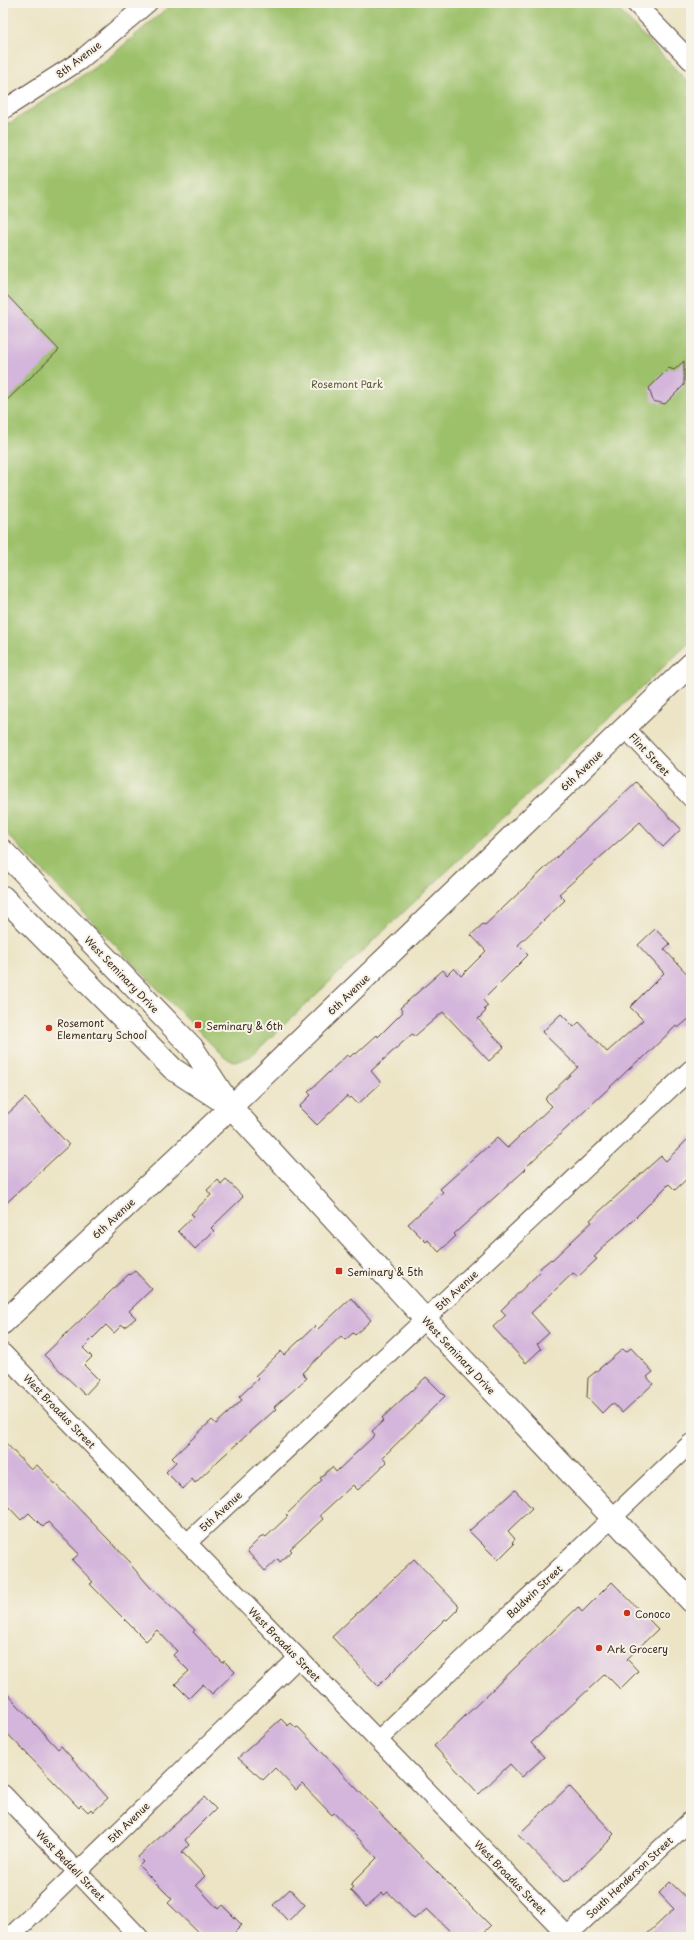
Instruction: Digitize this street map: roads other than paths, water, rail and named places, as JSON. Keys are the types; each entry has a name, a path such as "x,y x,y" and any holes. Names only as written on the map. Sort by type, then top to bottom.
{"main road":[{"name":"6th Avenue","path":"3,1323 231,1107 691,664"},
{"name":"West Seminary Drive","path":"3,851 192,1047 231,1107 425,1319 691,1600"},
{"name":"West Seminary Drive","path":"3,897 172,1069 231,1107"}],"street":[{"name":"8th Avenue","path":"3,110 78,62 148,3"},
{"path":"636,3 691,61"},
{"name":"Flint Street","path":"625,728 691,798"},
{"name":"5th Avenue","path":"187,1543 691,1069"},
{"name":"West Broadus Street","path":"3,1353 568,1936"},
{"name":"Baldwin Street","path":"378,1740 691,1443"},
{"name":"5th Avenue","path":"10,1937 298,1658"},
{"name":"West Beddell Street","path":"3,1794 140,1937"},
{"name":"South Henderson Street","path":"568,1936 691,1820"}],"place":[{"name":"Seminary & 6th","path":"198,1025"},
{"name":"Rosemont Elementary School","path":"49,1028"},
{"name":"Seminary & 5th","path":"339,1271"},
{"name":"Conoco","path":"627,1613"},
{"name":"Ark Grocery","path":"599,1648"}],"park label":[{"name":"Rosemont Park","path":"347,383"}]}
